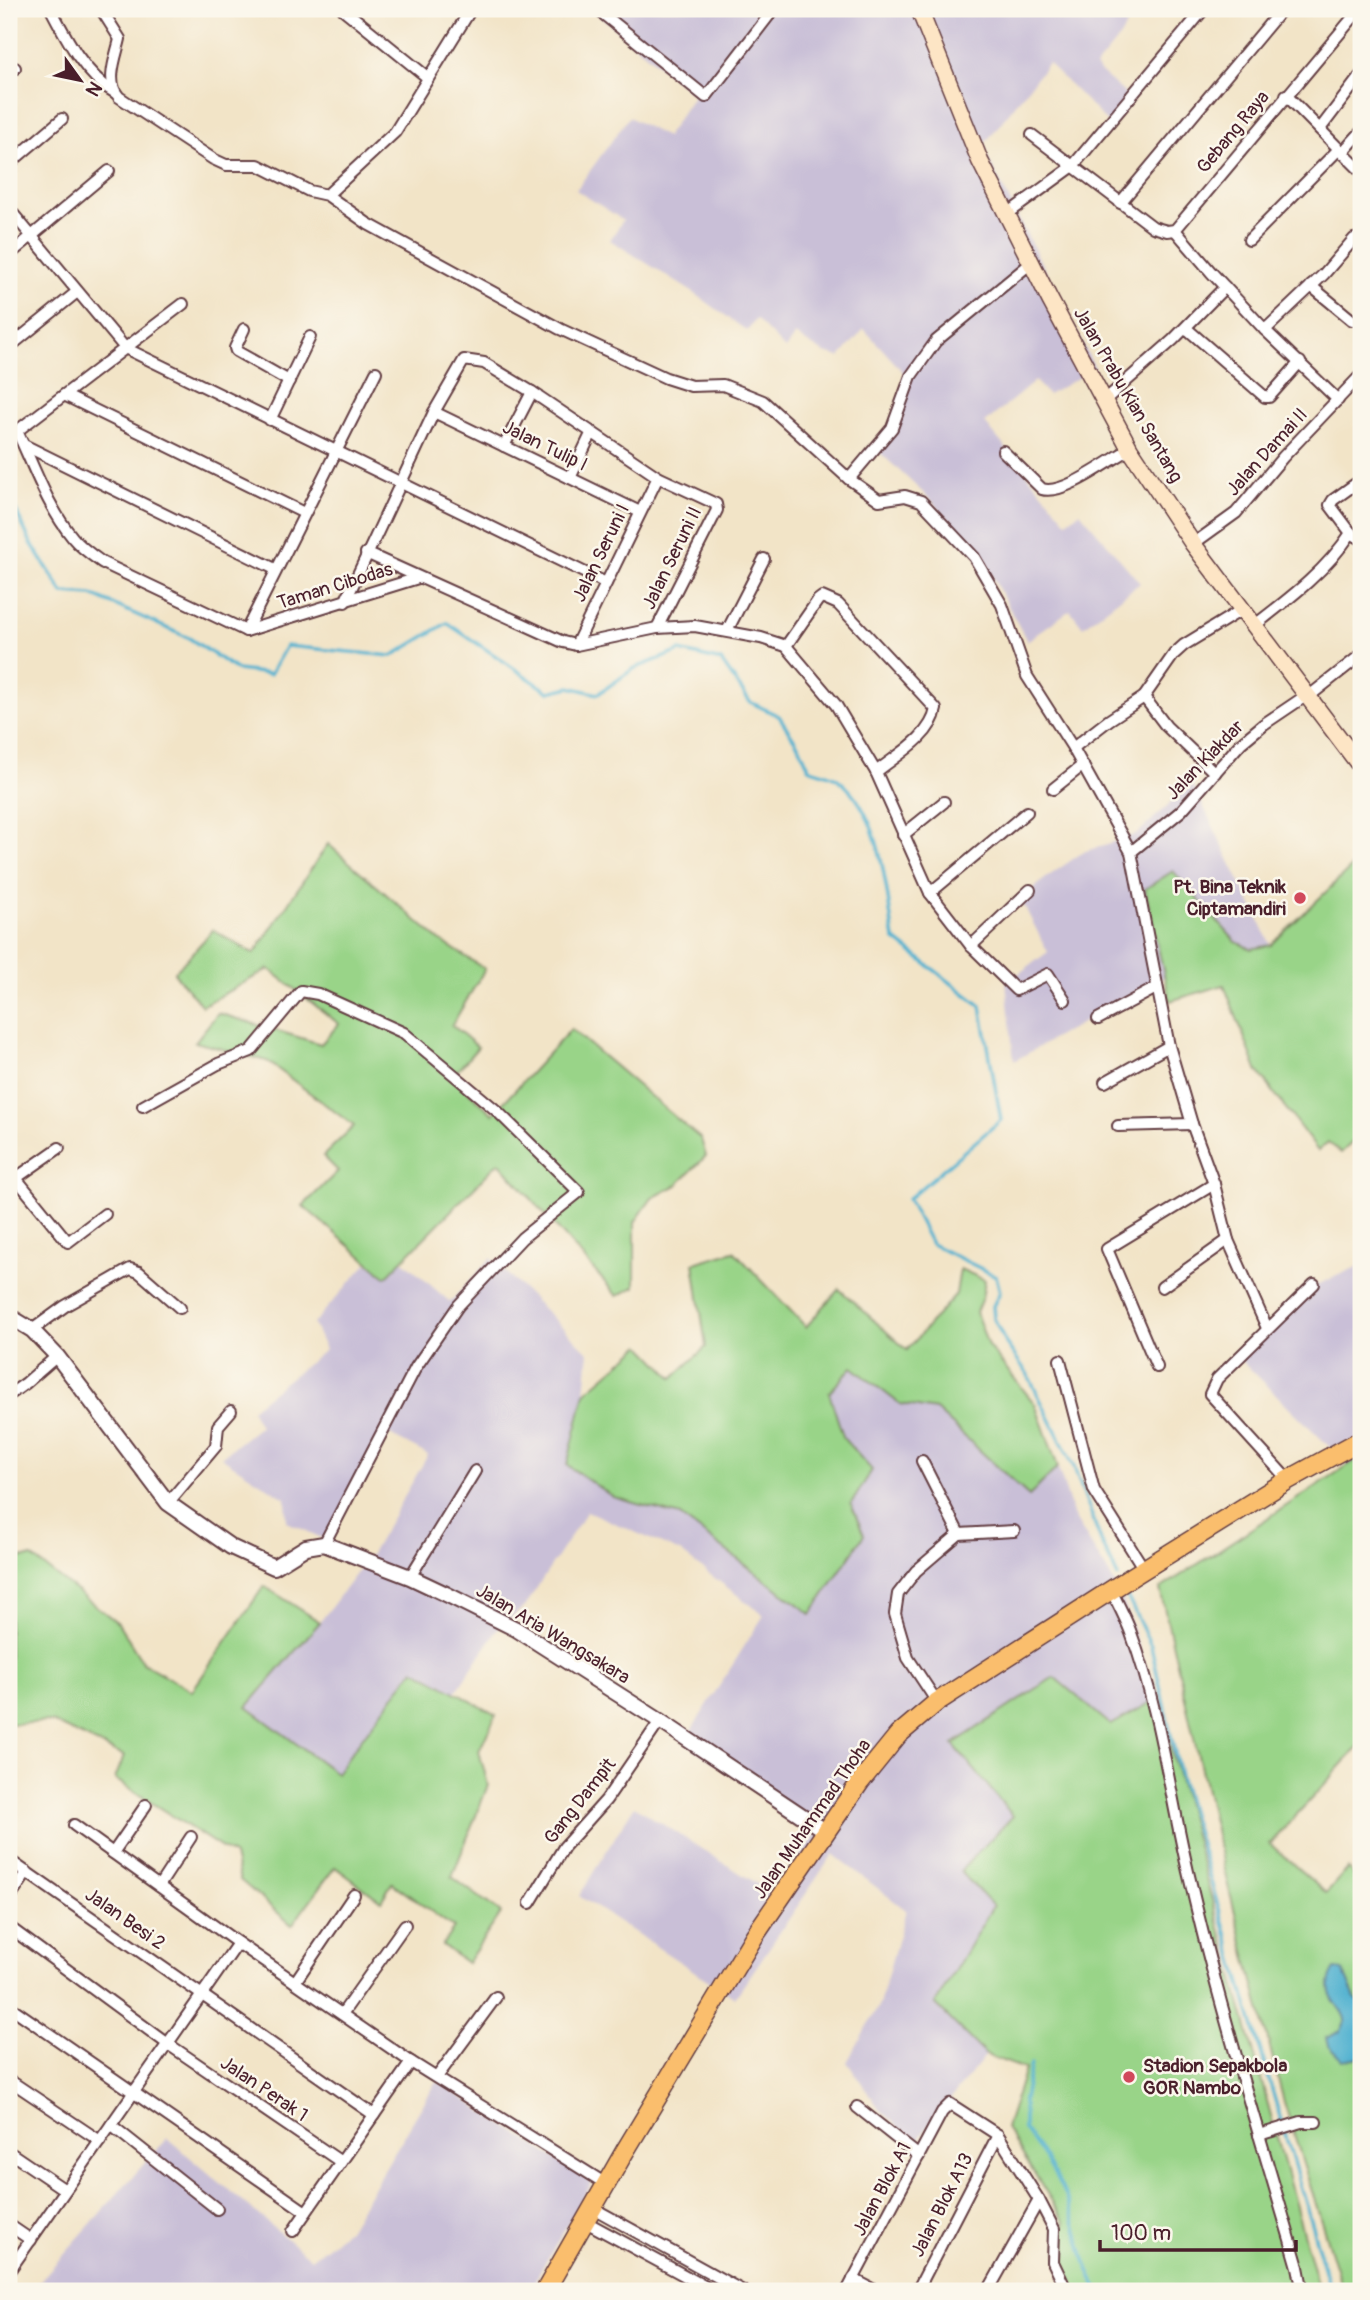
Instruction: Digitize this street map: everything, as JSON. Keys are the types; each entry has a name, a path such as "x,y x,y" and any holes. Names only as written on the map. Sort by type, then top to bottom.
{"main road":[{"name":"Jalan Prabu Kian Santang","path":"919,9 980,162 1130,449 1193,544 1310,694 1361,768"},
{"name":"Jalan Muhammad Thoha","path":"545,2291 737,1965 825,1831 898,1735 937,1702 1142,1570 1288,1480 1361,1440"}],"street":[{"path":"51,9 65,35 100,84 213,159 226,165 258,165 309,191 327,195 368,224 560,329 666,378 691,386 723,385 763,401 849,480 880,500 905,496 921,501 974,557 1002,605 1027,676 1073,748 1131,852 1169,1046 1192,1124 1214,1184 1228,1240 1267,1328"},
{"path":"101,9 120,39 111,80 114,92"},
{"path":"343,9 427,76"},
{"path":"327,195 395,131 471,9"},
{"path":"597,9 706,97 774,9"},
{"path":"1006,215 1072,167 1204,9"},
{"path":"1120,203 1282,9"},
{"name":"Gebang Raya","path":"1175,230 1360,9"},
{"path":"1320,129 1361,75"},
{"path":"1286,95 1361,171"},
{"path":"9,164 62,119"},
{"path":"1249,240 1361,132"},
{"path":"1032,135 1153,227 1175,230 1265,330 1338,400"},
{"path":"9,255 109,171"},
{"path":"9,209 125,348 606,583"},
{"path":"1265,330 1311,286 1354,239 1361,237"},
{"path":"849,480 892,428 911,376 936,341 1031,263"},
{"path":"1311,286 1352,320"},
{"path":"1105,400 1186,328 1224,287"},
{"path":"9,347 76,292"},
{"path":"183,304 64,395 13,430 23,444 59,518 74,540 114,569 246,631 376,372"},
{"path":"1186,328 1265,397 1269,397 1300,362"},
{"path":"244,329 236,351 289,381"},
{"path":"270,420 310,337"},
{"path":"345,602 434,412 464,360 484,363 532,392 657,477"},
{"name":"Jalan Damai II","path":"1193,544 1236,513 1283,457 1361,375"},
{"path":"504,446 532,392"},
{"path":"64,395 304,513"},
{"name":"Jalan Tulip I","path":"434,412 640,512"},
{"path":"570,478 592,432"},
{"path":"23,444 275,569"},
{"path":"1003,450 1042,489 1051,492 1063,488 1130,449"},
{"name":"Jalan Seruni II","path":"657,477 716,504 716,510 657,628"},
{"name":"Jalan Seruni I","path":"576,645 657,477"},
{"path":"1361,480 1332,499 1330,505 1351,533 1361,539"},
{"path":"1255,625 1303,587 1351,533"},
{"path":"366,554 418,578"},
{"path":"727,631 764,559"},
{"name":"Taman Cibodas","path":"246,631 418,578 563,642 576,645"},
{"path":"786,646 818,600 822,597 828,598 838,604 936,709 934,722 922,735 876,772"},
{"path":"1073,748 1109,720 1144,698 1168,662 1184,645 1243,609"},
{"path":"576,645 657,628 695,626 786,646 836,705 876,772 930,893 971,946 1016,990 1045,974 1065,1000"},
{"name":"Jalan Kiakdar","path":"1131,852 1181,811 1241,743 1361,655"},
{"path":"1144,698 1166,726 1215,773"},
{"path":"1053,789 1083,765"},
{"path":"903,835 944,802"},
{"path":"930,893 1027,812"},
{"path":"971,946 1030,890"},
{"path":"1098,1019 1156,988"},
{"path":"9,1316 32,1330 57,1356 169,1503 230,1547 274,1567 306,1547 324,1544 416,1367 458,1306 522,1238 579,1192 497,1111 404,1033 318,994 301,991 251,1051 218,1065 143,1106"},
{"path":"1105,1082 1169,1046"},
{"path":"1118,1126 1192,1124"},
{"path":"59,1149 12,1180 68,1242 105,1214"},
{"path":"1157,1367 1107,1249 1214,1184"},
{"path":"1162,1287 1228,1240"},
{"path":"32,1330 74,1300 130,1269 139,1272 180,1308"},
{"path":"1288,1480 1210,1394 1217,1379 1314,1284"},
{"path":"9,1395 57,1356"},
{"path":"1060,1360 1094,1490 1142,1570"},
{"path":"169,1503 215,1446 218,1426 231,1411"},
{"path":"922,1461 959,1534"},
{"path":"410,1577 475,1471"},
{"path":"937,1702 908,1658 895,1614 898,1594 916,1571 959,1534 1014,1531"},
{"name":"Jalan Aria Wangsakara","path":"324,1544 410,1577 516,1629 825,1831"},
{"path":"1114,1588 1145,1679 1176,1808 1189,1878 1298,2267 1302,2287 1300,2291"},
{"name":"Gang Dampit","path":"530,1903 564,1847 606,1800 660,1721"},
{"path":"113,1853 146,1805"},
{"path":"74,1825 411,2062 606,2184"},
{"path":"159,1886 191,1838"},
{"name":"Jalan Besi 2","path":"9,1860 374,2115"},
{"path":"9,1899 27,1872"},
{"path":"295,1982 354,1895"},
{"path":"342,2014 405,1925"},
{"name":"Jalan Perak 1","path":"9,1927 168,2043 341,2162"},
{"path":"9,2271 238,1942"},
{"path":"437,2077 496,1997"},
{"path":"9,2006 306,2212"},
{"path":"293,2231 411,2062"},
{"path":"9,2080 100,2141"},
{"name":"Jalan Blok A1","path":"847,2291 942,2112 950,2104 998,2135"},
{"path":"857,2107 919,2156"},
{"path":"1259,2135 1301,2122 1316,2122"},
{"path":"111,2125 217,2209"},
{"path":"998,2135 1054,2229 1053,2262 1063,2283 1060,2291"},
{"name":"Jalan Blok A13","path":"917,2291 998,2135"},
{"path":"9,2152 65,2190"},
{"path":"988,2291 1039,2200"},
{"path":"589,2215 713,2291"},
{"path":"589,2215 743,2291"},
{"path":"9,2225 31,2240"},
{"path":"853,2279 876,2291"}],"shaded area":[{"path":"592,9 1137,9 1119,38 1095,67 1132,100 1111,126 1048,63 982,147 1095,368 1048,395 1035,381 985,423 1067,522 1080,512 1140,583 1083,627 1070,610 1027,641 980,554 933,502 874,447 898,414 904,373 864,329 840,357 824,353 795,335 785,349 756,319 747,331 697,295 610,240 623,220 576,190 629,117 666,137 694,95"},
{"path":"1192,783 1271,945 1251,949 1236,942 1173,872 1145,889 1164,977 1014,1061 1006,983 1048,952 1021,900 1083,852 1137,834"},
{"path":"491,1258 589,1353 585,1393 613,1497 680,1516 810,1614 864,1535 851,1504 872,1470 844,1439 829,1393 853,1367 900,1404 936,1410 1028,1495 1058,1467 1074,1517 1120,1592 1157,1699 1112,1725 1014,1816 961,1871 993,1906 935,2004 986,2055 915,2143 879,2108 847,2062 879,2005 906,1910 833,1854 735,1998 579,1896 634,1806 773,1894 817,1832 684,1742 764,1615 680,1552 587,1511 525,1606 497,1630 456,1692 414,1669 336,1774 247,1708 320,1622 371,1554 428,1455 388,1434 326,1540 287,1522 286,1499 221,1457 260,1426 251,1409 325,1350 313,1324 367,1263 386,1277 402,1260 450,1302"},
{"path":"1361,1265 1361,1460 1359,1458 1348,1465 1237,1356 1315,1286"},
{"path":"437,2081 592,2183 535,2280 554,2291 31,2291 167,2138 311,2259 348,2230"}],"green space":[{"path":"328,844 438,939 485,969 452,1025 478,1047 452,1077 493,1114 571,1029 701,1139 706,1156 677,1185 652,1198 635,1222 635,1287 617,1296 499,1162 386,1277 303,1206 338,1171 323,1156 354,1126 267,1061 195,1042 218,1013 321,1044 339,1024 269,969 202,1006 174,973 213,930 254,954"},
{"path":"1361,858 1361,1134 1341,1153 1328,1142 1318,1151 1257,1070 1224,985 1170,1001 1145,889 1173,871 1236,942 1251,949 1271,945"},
{"path":"734,1251 806,1327 839,1289 907,1350 956,1294 960,1269 985,1280 976,1312 988,1346 1035,1404 1058,1467 1029,1496 936,1410 900,1404 852,1367 829,1393 844,1439 872,1470 851,1504 864,1535 811,1614 680,1516 613,1497 567,1465 585,1393 641,1345 673,1378 706,1347 694,1263"},
{"path":"1359,1458 1361,1744 1270,1844 1326,1893 1348,1868 1361,1885 1361,2291 1343,2291 1284,2102 1224,1870 1160,1589"},
{"path":"32,1557 118,1623 143,1663 192,1691 264,1586 320,1622 247,1707 336,1773 414,1669 496,1715 479,1751 488,1785 452,1877 501,1913 467,1963 442,1945 454,1928 392,1883 381,1901 335,1867 292,1925 240,1880 234,1856 115,1779 124,1756 52,1722 9,1724 9,1558"},
{"path":"1054,1677 1111,1725 1157,1699 1319,2291 1077,2291 1057,2252 1065,2222 1006,2128 1025,2069 986,2055 935,2004 993,1906 960,1871 1013,1816 953,1744"}],"water":[{"path":"1335,1969 1343,1970 1355,1998 1361,2003 1361,2057 1342,2060 1328,2046 1326,2038 1341,2031 1345,2021 1329,1987"}],"waterway":[{"path":"9,496 30,541 63,593 92,595 189,638 237,670 270,674 286,646 392,656 447,623 549,692 570,687 598,694 633,669 680,651 721,661 750,702 779,716 800,748 809,768 839,780 865,812 880,854 894,939 981,1006 1001,1120 908,1199 931,1244 996,1276 1000,1292 993,1306 994,1319 1005,1342 1027,1373 1074,1467 1101,1541 1118,1577"},
{"path":"1123,1588 1151,1646 1180,1776 1331,2291"},
{"path":"1031,2064 1024,2099 1024,2130 1046,2159 1064,2192 1086,2263 1099,2291"}],"place":[{"name":"Pt. Bina Teknik Ciptamandiri","path":"1300,898"},
{"name":"Stadion Sepakbola GOR Nambo","path":"1129,2077"}]}
